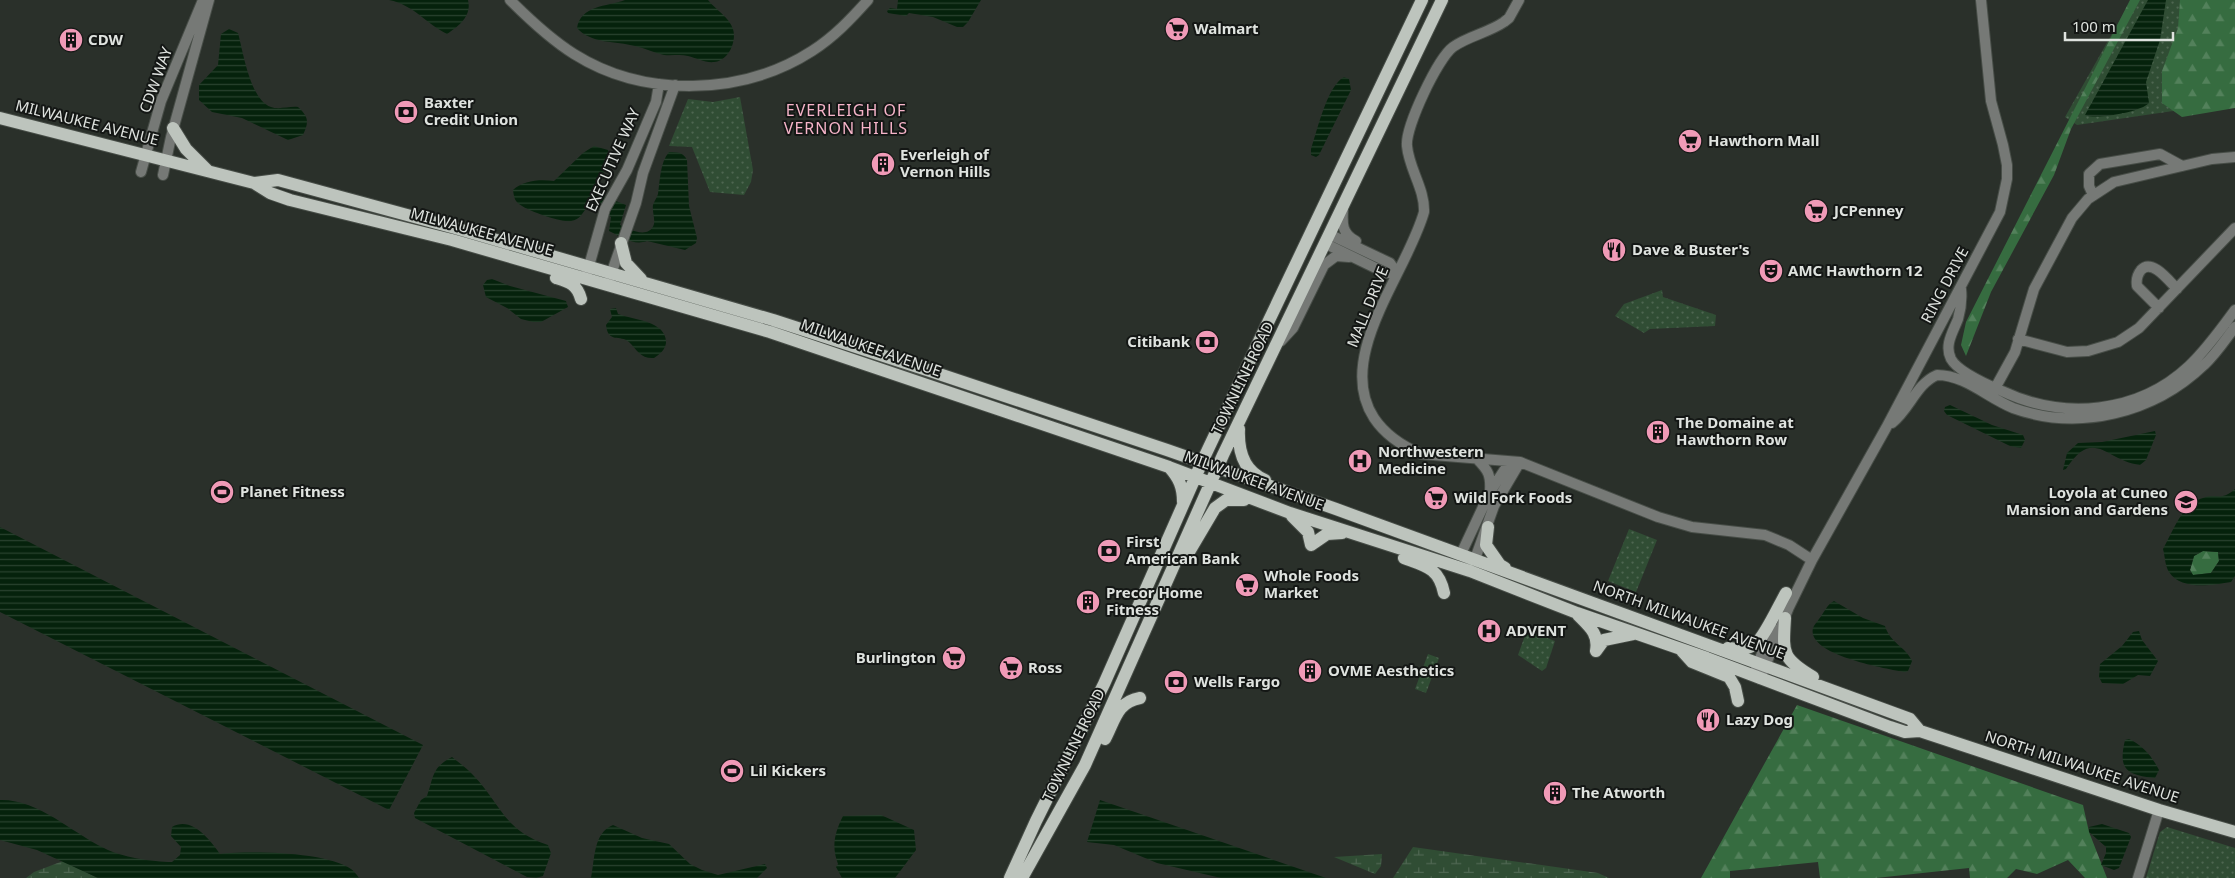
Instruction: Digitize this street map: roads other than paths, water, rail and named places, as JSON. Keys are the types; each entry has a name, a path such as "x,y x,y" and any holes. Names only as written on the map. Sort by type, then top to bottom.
{"main road":[{"name":"TOWNLINE ROAD","path":"1022,878 1023,863 1197,477 1202,462 1422,0"},
{"name":"TOWNLINE ROAD","path":"1010,878 1023,863 1069,795 1127,672 1240,421 1329,239 1442,0"},
{"name":"MILWAUKEE AVENUE","path":"0,118 254,183 270,193 290,200 587,272 611,273 773,320 1202,462 1441,548"},
{"path":"173,128 186,149 209,171"},
{"name":"MILWAUKEE AVENUE","path":"254,183 278,180 455,228 587,272 607,285 770,332 1197,477 1252,500 1290,513 1349,532 1472,565"},
{"path":"622,242 626,263 645,282"},
{"path":"474,246 511,265 573,284 580,299"},
{"path":"1240,421 1238,442 1241,458 1259,478 1336,509"},
{"path":"1168,467 1178,478 1184,490 1184,505"},
{"path":"1127,672 1142,656 1193,542 1215,508 1226,500 1252,500"},
{"path":"1290,513 1308,532 1311,545 1327,534 1349,532"},
{"path":"1488,527 1486,545 1500,565 1518,576"},
{"path":"1378,540 1390,554 1429,567 1439,577 1444,593"},
{"name":"NORTH MILWAUKEE AVENUE","path":"1441,548 1461,554 1472,565 1577,613 1633,634 1678,648 1890,727 1905,732 1920,731 2159,810 2235,832"},
{"name":"NORTH MILWAUKEE AVENUE","path":"1472,565 1518,576 1762,664 1910,719 1920,731"},
{"path":"1690,638 1724,648 1748,648 1761,638 1786,593"},
{"path":"1577,613 1596,634 1598,642 1596,652 1604,640 1633,634"},
{"path":"1784,618 1783,642 1785,655 1797,668 1845,696"},
{"path":"1678,648 1692,662 1728,677 1735,687 1738,701"},
{"path":"1069,795 1081,785 1122,705 1140,698"}],"street":[{"name":"CDW WAY","path":"141,172 161,101 202,0"},
{"name":"CDW WAY","path":"163,174 173,128 209,0"},
{"path":"510,0 554,40 575,55 622,76 659,84 704,86 748,78 796,60 831,37 868,0"},
{"name":"MALL DRIVE","path":"1519,0 1504,22 1459,44 1446,53 1412,121 1408,132 1407,147 1422,195 1424,212 1364,351 1361,377 1369,409 1382,429 1408,449 1436,457 1520,462 1658,517 1692,527 1766,536 1789,545 1812,560"},
{"name":"RING DRIVE","path":"1762,664 1812,560 1886,428 1997,220 2004,199 2007,179 2004,144 1990,102 1981,0"},
{"name":"EXECUTIVE WAY","path":"587,272 603,215 611,196 627,170 656,102 659,84"},
{"path":"607,285 628,225 643,173 675,85"},
{"path":"2094,195 2089,186 2089,174 2100,164 2160,154 2182,166"},
{"path":"1993,392 2014,352 2034,289 2072,218 2094,195 2114,182 2212,159 2235,157"},
{"path":"1343,209 1344,228 1347,237 1376,251 1381,258"},
{"path":"2018,339 2057,350 2088,351 2108,346 2129,336 2178,289 2235,228"},
{"path":"1329,239 1349,257"},
{"path":"1329,239 1381,258 1390,263 1397,273"},
{"path":"1277,345 1293,328 1324,265 1336,256 1349,257 1386,273 1397,273"},
{"path":"2159,308 2137,286 2139,273 2143,268 2150,266 2157,269 2178,289"},
{"path":"1961,287 1962,300 1958,318 1949,339 1951,359 2013,408 2054,418 2104,416 2128,411 2150,403 2188,379 2205,365 2235,327"},
{"path":"1886,428 1902,412 1922,385 1937,375 1946,375 1993,392 2042,406 2074,410 2094,408 2140,397 2174,378 2189,366 2206,348 2235,310"},
{"path":"1477,459 1488,471 1491,478 1490,492"},
{"path":"1461,554 1490,492 1505,469 1520,462"},
{"path":"1472,565 1488,527 1494,506 1520,462"},
{"name":"RING DRIVE","path":"1757,678 1786,593 1812,560"},
{"path":"2138,878 2159,810"}],"place":[{"name":"Walmart","path":"1177,29"},
{"name":"CDW","path":"71,40"},
{"name":"Baxter Credit Union","path":"406,112"},
{"name":"Hawthorn Mall","path":"1690,141"},
{"name":"Everleigh of Vernon Hills","path":"883,164"},
{"name":"JCPenney","path":"1816,211"},
{"name":"Dave & Buster's","path":"1614,250"},
{"name":"AMC Hawthorn 12","path":"1771,271"},
{"name":"Citibank","path":"1207,342"},
{"name":"The Domaine at Hawthorn Row","path":"1658,432"},
{"name":"Northwestern Medicine","path":"1360,461"},
{"name":"Planet Fitness","path":"222,492"},
{"name":"Wild Fork Foods","path":"1436,498"},
{"name":"Loyola at Cuneo Mansion and Gardens","path":"2186,502"},
{"name":"First American Bank","path":"1109,551"},
{"name":"Whole Foods Market","path":"1247,585"},
{"name":"Precor Home Fitness","path":"1088,602"},
{"name":"ADVENT","path":"1489,631"},
{"name":"Burlington","path":"954,658"},
{"name":"Ross","path":"1011,668"},
{"name":"OVME Aesthetics","path":"1310,671"},
{"name":"Wells Fargo","path":"1176,682"},
{"name":"Lazy Dog","path":"1708,720"},
{"name":"Lil Kickers","path":"732,771"},
{"name":"The Atworth","path":"1555,793"}],"district":[{"name":"EVERLEIGH OF VERNON HILLS","path":"846,119"}]}
